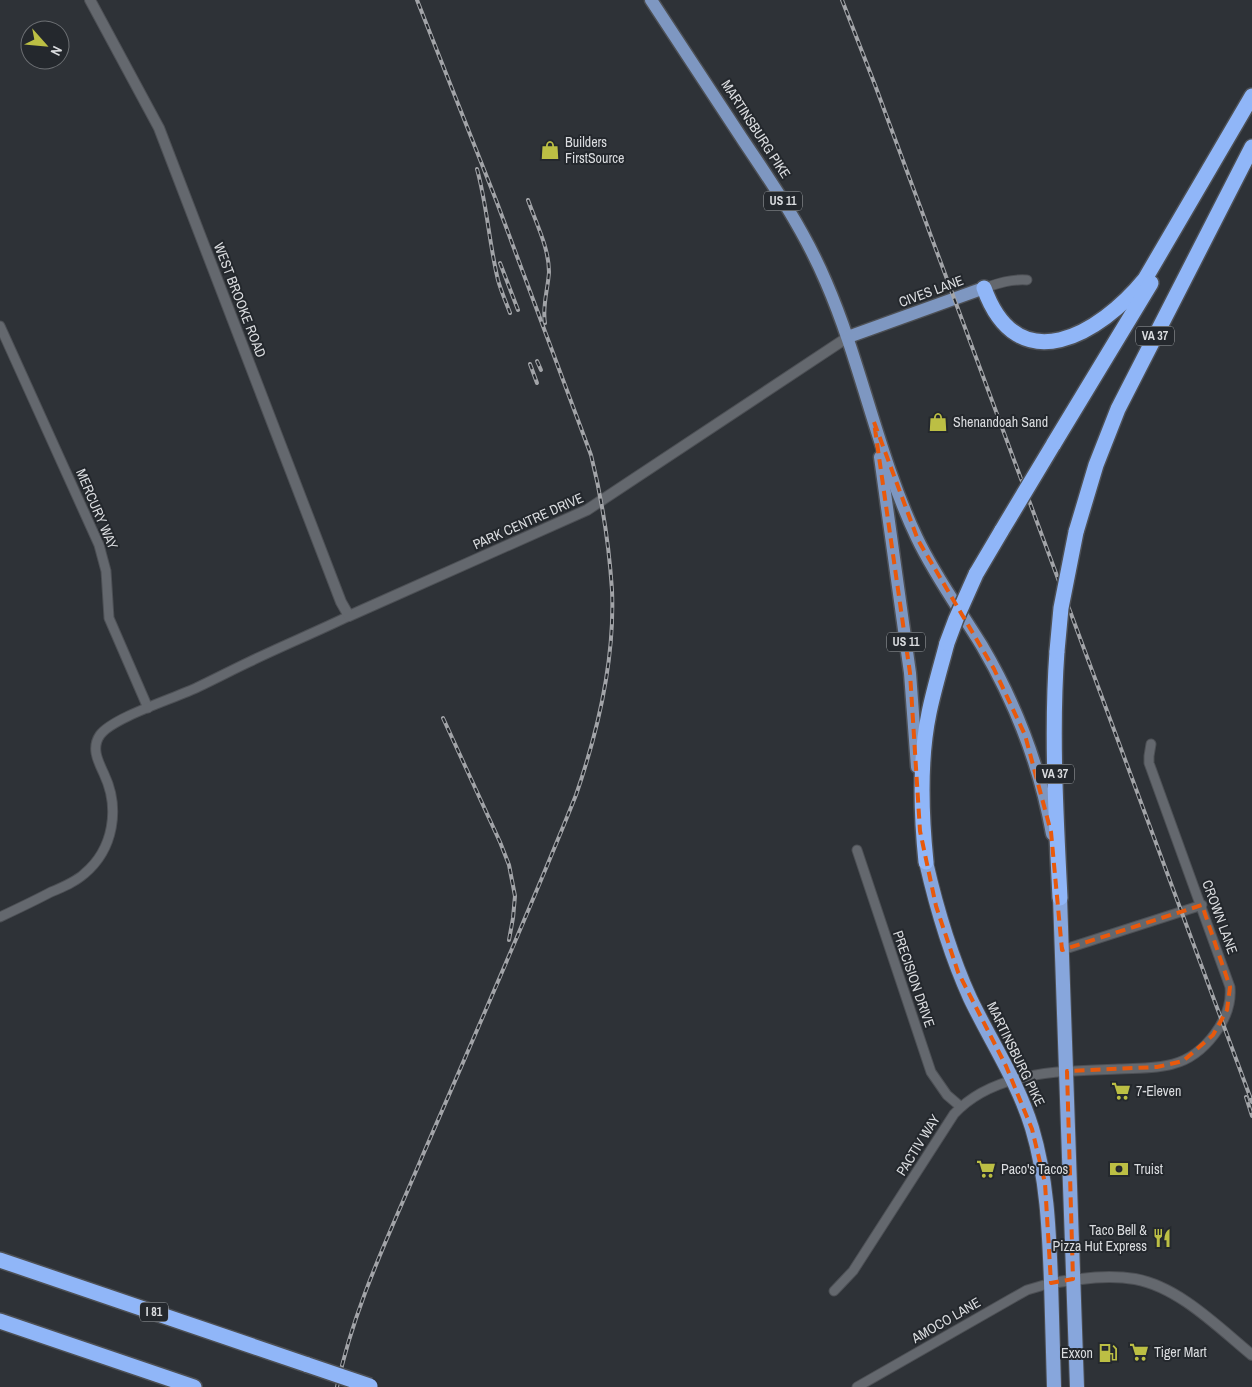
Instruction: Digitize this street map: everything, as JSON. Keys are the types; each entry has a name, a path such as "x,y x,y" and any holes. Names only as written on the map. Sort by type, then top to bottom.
{"highway":[{"path":"984,288 1000,321 1007,328 1025,337 1038,341 1058,341 1078,334 1096,324 1123,302 1145,279 1252,96"},
{"name":"VA 37","path":"926,862 922,811 928,714 947,642 958,612 976,574 1164,261 1252,100"},
{"name":"VA 37","path":"1060,898 1054,705 1057,651 1064,590 1076,532 1096,465 1118,409 1252,147"},
{"name":"MARTINSBURG PIKE","path":"926,862 936,906 952,956 1013,1080 1032,1129 1044,1182 1048,1210 1054,1387"},
{"name":"MARTINSBURG PIKE","path":"1060,898 1077,1387"},
{"name":"I 81","path":"0,1260 371,1387"},
{"path":"0,1321 194,1387"}],"main road":[{"name":"MARTINSBURG PIKE","path":"651,0 776,188 813,254 848,337 874,422"},
{"name":"CIVES LANE","path":"848,337 984,288"},
{"name":"US 11","path":"874,422 910,673 920,831 926,862"},
{"name":"US 11","path":"874,422 902,503 918,540 938,578 994,669 1025,735 1046,802 1060,898"}],"street":[{"name":"WEST BROOKE ROAD","path":"90,0 159,128 337,592 349,616"},
{"name":"CIVES LANE","path":"984,288 1003,282 1027,280"},
{"name":"MERCURY WAY","path":"0,326 99,545 106,572 109,618 148,708"},
{"name":"PARK CENTRE DRIVE","path":"0,917 74,881 99,858 112,829 113,808 109,785 97,758 96,742 103,731 148,708 197,688 248,662 587,510 848,337"},
{"name":"CROWN LANE","path":"1067,1071 1142,1068 1172,1064 1192,1055 1213,1035 1227,1010 1231,995 1226,974 1202,905 1149,763 1151,744"},
{"name":"PRECISION DRIVE","path":"857,850 932,1072 947,1094 961,1108"},
{"path":"1062,950 1202,905"},
{"name":"PACTIV WAY","path":"834,1291 853,1271 954,1114 975,1097 1013,1080 1067,1071"},
{"path":"1051,1283 1073,1280 1126,1278 1160,1287 1184,1301 1252,1355"},
{"name":"AMOCO LANE","path":"857,1387 1019,1294 1051,1283"}],"highlighted area":[{"path":"874,422 918,540 994,669 1025,735 1051,832 1062,950 1202,905 1230,987 1227,1010 1213,1035 1183,1061 1157,1067 1067,1071 1073,1279 1051,1283 1045,1183 1032,1129 1006,1066 958,972 936,906 920,831 910,673"}],"railway":[{"path":"337,1387 353,1328 374,1270 576,795 598,720 611,642 612,590 609,556 602,505 591,455 496,200 417,0"},
{"path":"842,0 1252,1102"},
{"path":"477,169 498,280 510,313"},
{"path":"528,200 547,254 549,272 544,310 545,323"},
{"path":"500,263 518,310"},
{"path":"537,361 541,370"},
{"path":"530,364 537,383"},
{"path":"443,718 509,865 515,896 509,940"},
{"path":"1246,1097 1252,1116"}],"place":[{"name":"Builders FirstSource","path":"550,150"},
{"name":"Shenandoah Sand","path":"938,422"},
{"name":"7-Eleven","path":"1121,1091"},
{"name":"Paco's Tacos","path":"986,1169"},
{"name":"Truist","path":"1119,1169"},
{"name":"Taco Bell & Pizza Hut Express","path":"1162,1238"},
{"name":"Tiger Mart","path":"1139,1352"},
{"name":"Exxon","path":"1108,1353"}]}
